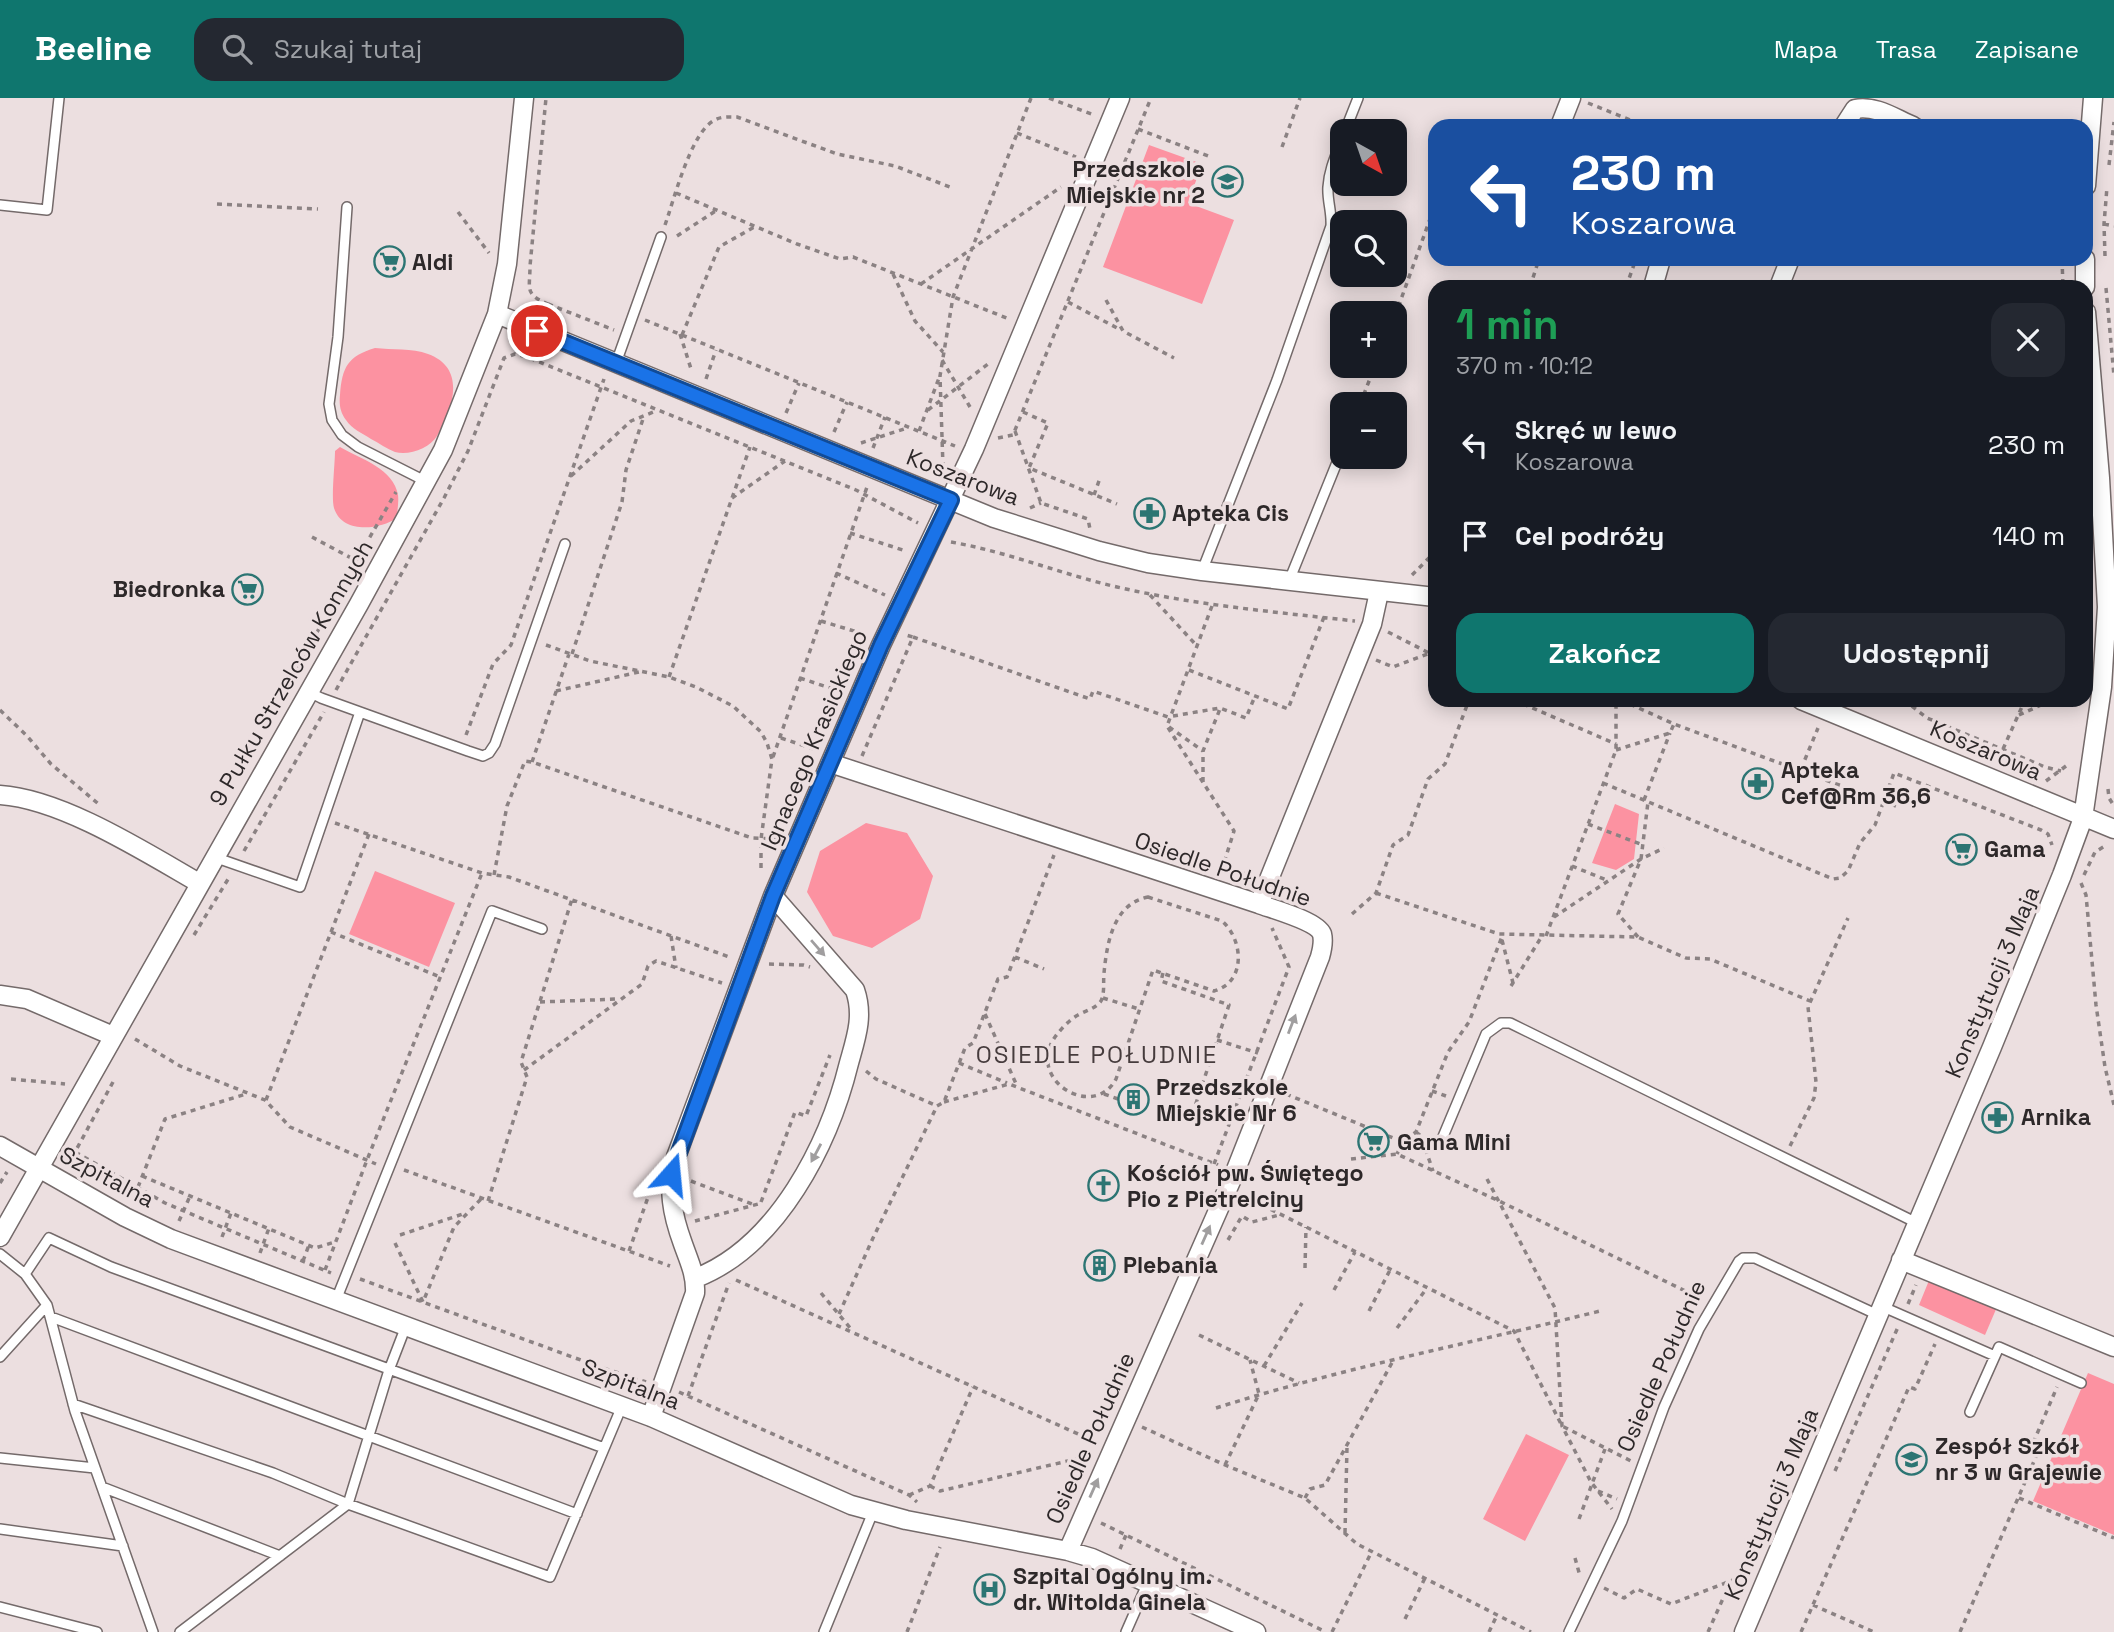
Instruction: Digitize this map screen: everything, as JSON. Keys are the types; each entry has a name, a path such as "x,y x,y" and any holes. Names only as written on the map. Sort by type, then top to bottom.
{"street":[{"name":"9 Pułku Strzelców Konnych","path":"0,1237 427,482 456,420 497,314 507,264 524,98"},
{"name":"Ignacego Krasickiego","path":"696,1278 676,1226 664,1177 826,757 951,500 1120,98"},
{"path":"2091,119 2093,98"},
{"path":"1564,119 1577,99"},
{"path":"1849,119 1855,110 1865,107 1897,119"},
{"name":"Koszarowa","path":"497,314 993,518 1100,551 1148,563 1202,571 1428,596"},
{"name":"Konstytucji 3 Maja","path":"1744,1632 2063,875 2083,818 2102,687 2107,607 2093,395"},
{"path":"1265,906 1372,624 1379,592"},
{"name":"Koszarowa","path":"1820,707 2083,818 2112,837"},
{"name":"Osiedle Południe","path":"826,757 1060,840 1265,906 1319,929 1322,936 1320,957 1231,1180 1068,1551"},
{"path":"0,795 17,796 60,810 126,842 199,883"},
{"path":"651,1417 690,1311 696,1278 723,1265 743,1251 793,1192 830,1127 852,1053 860,1012 855,990 773,896"},
{"path":"0,995 27,999 113,1036"},
{"name":"Szpitalna","path":"0,1146 125,1217 171,1239 651,1417 851,1505 947,1528 1068,1551 1112,1565 1256,1632"},
{"path":"1901,1260 2114,1347"}],"lane":[{"path":"0,205 47,210 59,98"},
{"path":"1350,119 1358,98"},
{"path":"1202,571 1277,380 1331,226 1332,212 1327,190 1330,175"},
{"path":"347,207 338,337 329,404 332,420 342,435 358,447 427,482"},
{"path":"613,362 626,335 660,237"},
{"path":"1289,581 1334,469"},
{"path":"309,692 330,702 483,756 489,753 495,744 565,544"},
{"path":"214,857 300,887 360,712"},
{"path":"336,1300 492,911 542,929"},
{"path":"1442,1139 1486,1034 1502,1023 1510,1023 1917,1223"},
{"path":"25,1273 49,1238 111,1267 604,1448"},
{"path":"0,1254 25,1273 47,1304 73,1404 153,1632"},
{"name":"Osiedle Południe","path":"1569,1632 1622,1521 1664,1407 1699,1329 1732,1270 1743,1258 1755,1258 1880,1311"},
{"path":"0,1357 47,1304"},
{"path":"1880,1311 1903,1316 1995,1356"},
{"path":"51,1317 576,1514"},
{"path":"180,1632 348,1504 389,1370 406,1326"},
{"path":"1970,1412 1999,1347 2081,1383"},
{"path":"73,1404 273,1473 348,1504 550,1577 622,1406"},
{"path":"0,1458 95,1468"},
{"path":"102,1487 280,1556"},
{"path":"824,1632 873,1512"},
{"path":"0,1529 123,1546"},
{"path":"1126,1632 1148,1582"},
{"path":"0,1607 97,1632"}],"path":[{"path":"547,98 530,266 530,293 533,298 626,335"},
{"path":"944,473 940,376 953,297 1031,98"},
{"path":"1049,98 1096,116"},
{"path":"992,446 995,438 1013,435 1015,431 1150,98"},
{"path":"1282,147 1300,98"},
{"path":"1577,99 1627,119"},
{"path":"660,237 689,154 705,128 713,120 724,117 737,117 837,154 895,166 950,187"},
{"path":"2108,174 2114,122"},
{"path":"1138,129 1208,156"},
{"path":"1017,133 1078,158"},
{"path":"920,284 1068,182"},
{"path":"2105,265 2107,187"},
{"path":"676,193 840,259 853,257 1011,320"},
{"path":"217,204 318,209"},
{"path":"677,236 717,210"},
{"path":"458,212 492,257 493,245"},
{"path":"2104,224 2114,226"},
{"path":"1400,301 1428,225"},
{"path":"699,397 681,335 719,247 756,226"},
{"path":"892,272 915,321 944,353"},
{"path":"2105,279 2114,376"},
{"path":"1106,300 1123,331"},
{"path":"1068,302 1174,359"},
{"path":"544,314 548,304"},
{"path":"633,315 959,448"},
{"path":"699,397 716,349"},
{"path":"191,939 200,929 444,498 468,452 504,358 515,354 527,357 864,494 923,526"},
{"path":"928,410 995,359"},
{"path":"942,360 973,412"},
{"path":"460,736 467,735 493,664 511,645 601,387 613,362"},
{"path":"919,431 940,376"},
{"path":"778,429 799,383"},
{"path":"831,451 847,402"},
{"path":"569,478 631,421 658,410"},
{"path":"1023,412 1048,423 1029,468"},
{"path":"532,762 622,502 626,470 644,416"},
{"path":"761,883 761,839 772,759 864,494 877,438 885,418"},
{"path":"831,451 909,427"},
{"path":"1015,431 1041,503"},
{"path":"669,677 750,447"},
{"path":"732,499 785,461"},
{"path":"1029,468 1117,504"},
{"path":"298,670 390,501 410,473"},
{"path":"1094,495 1100,478"},
{"path":"1023,512 1041,503 1076,514"},
{"path":"850,533 911,552"},
{"path":"312,537 353,559 355,563"},
{"path":"943,544 948,542 982,547 1116,587 1212,606 1372,624 1428,653"},
{"path":"1407,581 1428,559"},
{"path":"836,573 890,597"},
{"path":"1149,593 1197,646"},
{"path":"1167,726 1212,606"},
{"path":"1188,670 1288,709 1324,617"},
{"path":"820,621 872,636"},
{"path":"898,631 1090,699 1093,691 1171,717 1220,708 1246,718 1255,696"},
{"path":"860,762 913,637"},
{"path":"531,640 590,662 669,677 714,695 733,706 761,732 772,759"},
{"path":"1360,654 1393,667 1428,656"},
{"path":"556,691 642,671"},
{"path":"800,678 847,694"},
{"path":"1352,914 1376,893 1393,845 1408,835 1428,779 1446,764 1466,707"},
{"path":"1529,707 1616,747 1670,733"},
{"path":"1502,936 1512,984 1553,918 1616,747 1618,707"},
{"path":"1635,707 1896,806"},
{"path":"1913,707 1927,718 2061,771"},
{"path":"2003,749 2022,707"},
{"path":"2018,715 2036,707"},
{"path":"1203,784 1203,751 1220,708"},
{"path":"1801,769 1825,709"},
{"path":"0,710 51,764 103,808"},
{"path":"1639,937 1618,914 1641,859 1646,801 1674,723"},
{"path":"1167,726 1203,751"},
{"path":"1167,726 1234,831 1223,866 1215,871"},
{"path":"780,737 826,757"},
{"path":"2046,781 2075,757"},
{"path":"494,875 507,806 525,761 752,838 783,839"},
{"path":"1603,783 1833,879 1840,878 1848,871 1860,844 1874,825 1894,773 2027,824"},
{"path":"325,819 482,873 509,877 734,959"},
{"path":"1588,824 1643,845"},
{"path":"265,1100 369,834"},
{"path":"2076,895 2095,852 2112,837"},
{"path":"944,1102 965,1048 973,1043 998,979 1007,977 1060,840"},
{"path":"1553,918 1641,859 1664,848"},
{"path":"1223,866 1248,876"},
{"path":"1572,866 1609,881"},
{"path":"326,1270 482,873"},
{"path":"2081,883 2086,895 2096,1005 2105,1067 2114,1105"},
{"path":"1376,893 1502,936 1639,937 1686,958 1710,959 1810,1001"},
{"path":"1212,999 1214,991 1230,982 1239,964 1236,940 1229,926 1214,916 1148,897 1132,902 1122,911 1111,932 1105,960 1103,998 1097,1006 1066,1025 1049,1048 1047,1058 1051,1075 1063,1089 1072,1093 1090,1097 1109,1090 1116,1079 1153,970 1214,991"},
{"path":"488,1201 527,1077 521,1062 572,899"},
{"path":"1213,1164 1289,967 1265,906"},
{"path":"1787,1152 1814,1098 1815,1082 1808,1016 1810,1001 1848,918"},
{"path":"331,932 440,977"},
{"path":"671,936 676,968"},
{"path":"1397,1154 1403,1142 1416,1132 1448,1052 1469,1023 1502,936"},
{"path":"1015,957 1044,969"},
{"path":"524,1070 642,984 648,966 656,961 725,984"},
{"path":"760,964 803,965 814,969"},
{"path":"1163,973 1161,981 1229,1005 1189,1124"},
{"path":"1103,998 1139,1009"},
{"path":"540,1002 620,999"},
{"path":"985,1014 1017,1087"},
{"path":"131,1047 135,1039 180,1066 265,1100 290,1127 367,1160 482,1198 678,1269"},
{"path":"1217,1040 1258,1053"},
{"path":"852,1053 857,1055 871,1077 937,1106"},
{"path":"756,1215 795,1112 806,1116 830,1054"},
{"path":"959,1063 1213,1164 1280,1215 1514,1331 1591,1482 1622,1521"},
{"path":"11,1079 71,1084 65,1094"},
{"path":"113,1082 75,1152 183,1211 303,1261 648,1382"},
{"path":"839,1314 937,1106 1009,1084"},
{"path":"1268,1086 1403,1142"},
{"path":"138,1187 164,1119 247,1093"},
{"path":"1104,1094 1135,1105"},
{"path":"1416,1132 1421,1136 1433,1171"},
{"path":"1351,1158 1397,1154 1499,1200 1702,1299 1707,1297"},
{"path":"0,1183 10,1167"},
{"path":"142,1176 315,1248 336,1242"},
{"path":"656,1192 664,1177 754,1205"},
{"path":"1486,1179 1555,1308 1562,1426"},
{"path":"687,1223 793,1192"},
{"path":"171,1239 190,1196"},
{"path":"423,1302 454,1227 482,1198"},
{"path":"400,1236 468,1212"},
{"path":"215,1256 231,1213"},
{"path":"1228,1240 1242,1216 1252,1222 1280,1215"},
{"path":"1305,1268 1306,1227"},
{"path":"253,1270 269,1228"},
{"path":"396,1242 423,1302"},
{"path":"303,1261 309,1245"},
{"path":"1334,1290 1355,1252"},
{"path":"1369,1311 1390,1269"},
{"path":"1831,1482 1923,1269"},
{"path":"688,1396 730,1282 738,1279 1104,1446"},
{"path":"1396,1328 1427,1288"},
{"path":"821,1293 853,1332"},
{"path":"1264,1366 1302,1303"},
{"path":"1216,1408 1394,1359 1600,1311"},
{"path":"1801,1632 1909,1387 1915,1389 1940,1332"},
{"path":"1199,1335 1301,1384"},
{"path":"1305,1498 1310,1489 1325,1485 1394,1359"},
{"path":"1225,1465 1259,1394 1250,1360"},
{"path":"1961,1632 2038,1452 2031,1448 2063,1375"},
{"path":"909,1495 930,1486 973,1387"},
{"path":"671,1388 909,1495 919,1504"},
{"path":"1125,1419 1305,1498 1357,1544 1531,1632"},
{"path":"1562,1426 1642,1467"},
{"path":"1345,1533 1347,1445"},
{"path":"1579,1519 1606,1448"},
{"path":"930,1486 940,1491 1101,1453"},
{"path":"2018,1498 2114,1538"},
{"path":"1083,1514 1326,1632"},
{"path":"907,1632 947,1528"},
{"path":"1119,1550 1126,1535"},
{"path":"1332,1632 1372,1551"},
{"path":"1593,1582 1624,1598 1637,1589 1671,1604 1746,1575 1749,1567"},
{"path":"1405,1619 1425,1578"},
{"path":"1708,1632 1731,1581"},
{"path":"1812,1605 1874,1632"},
{"path":"1489,1632 1497,1615"}],"shaded area":[{"path":"1149,145 1202,164 1188,203 1234,220 1202,304 1103,267"},
{"path":"375,348 428,354 440,360 452,379 451,402 443,425 434,440 413,452 395,452 354,428 342,414 341,385 348,364 358,355"},
{"path":"340,447 375,466 390,478 398,495 397,518 381,525 362,527 353,526 338,516 333,503 333,489 335,451"},
{"path":"1615,804 1639,814 1634,859 1616,870 1592,863"},
{"path":"866,823 907,833 933,876 920,919 872,948 833,936 807,892 820,851"},
{"path":"375,871 455,903 429,967 349,934"},
{"path":"1930,1278 1997,1307 1985,1335 1919,1305"},
{"path":"2088,1373 2114,1384 2114,1535 2033,1501"},
{"path":"1526,1434 1569,1455 1525,1541 1483,1519"}],"place":[{"name":"Przedszkole Miejskie nr 2","path":"1228,182"},
{"name":"Aldi","path":"389,262"},
{"name":"Apteka Cis","path":"1149,513"},
{"name":"Biedronka","path":"248,589"},
{"name":"Apteka Cef@Rm 36,6","path":"1758,783"},
{"name":"Gama","path":"1961,849"},
{"name":"Przedszkole Miejskie Nr 6","path":"1133,1100"},
{"name":"Arnika","path":"1998,1117"},
{"name":"Gama Mini","path":"1374,1142"},
{"name":"Kościół pw. Świętego Pio z Pietrelciny","path":"1104,1186"},
{"name":"Plebania","path":"1100,1265"},
{"name":"Zespół Szkół nr 3 w Grajewie","path":"1912,1459"},
{"name":"Szpital Ogólny im. dr. Witolda Ginela","path":"990,1589"}],"district":[{"name":"OSIEDLE POŁUDNIE","path":"1097,1055"}],"route":[{"path":"537,331 951,500 881,645 773,896 671,1174"}]}
